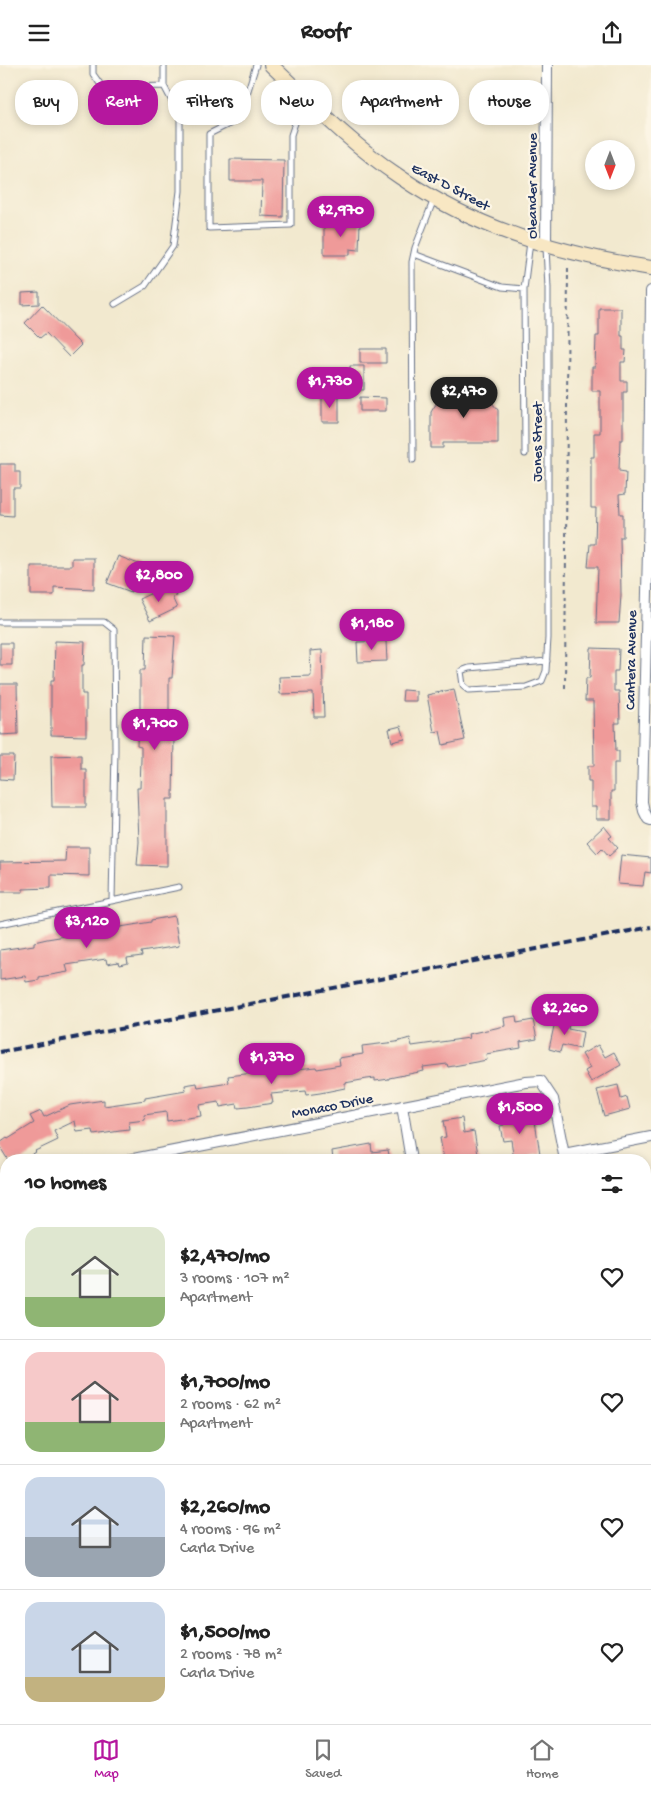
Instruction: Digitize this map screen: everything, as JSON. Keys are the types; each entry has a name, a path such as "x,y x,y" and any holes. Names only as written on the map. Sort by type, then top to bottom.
{"main road":[{"name":"East D Street","path":"271,65 287,80"},
{"name":"East D Street","path":"332,122 364,151 399,177 434,199 482,222 531,241 568,252 651,268"}],"street":[{"name":"Oleander Avenue","path":"546,246 547,65"},
{"name":"Cantera Avenue","path":"650,820 644,811 642,802 648,641 651,291"},
{"name":"Monaco Drive","path":"158,1154 526,1081 541,1081 553,1099 564,1154"},
{"path":"402,1106 410,1154"},
{"path":"578,1154 651,1137"}],"lane":[{"path":"92,65 93,74 104,88 164,86"},
{"path":"115,304 145,286 173,245 180,191 180,116 164,86 164,65"},
{"path":"256,65 239,119 209,134 209,228 292,225 291,135 294,125"},
{"path":"413,460 412,263 434,199"},
{"path":"525,454 524,289 531,241"},
{"name":"Jones Street","path":"546,246 548,288 548,638 547,661 546,671 542,681 526,687 468,690 463,685 461,671 468,668 547,661"},
{"path":"414,254 502,287 524,289"},
{"path":"0,622 104,622 114,630 115,749 112,901"},
{"path":"0,924 179,887"}],"path":[{"path":"565,688 568,252"}],"building":[{"path":"230,159 284,160 283,217 261,216 262,181 230,181"},
{"path":"324,222 360,223 359,250 350,249 350,255 324,255"},
{"path":"39,292 39,304 22,305 22,293"},
{"path":"42,305 81,345 69,357 46,333 40,338 25,323"},
{"path":"599,308 621,308 621,336 623,336 623,350 626,350 625,362 621,362 621,381 627,381 627,392 623,392 623,440 620,440 619,471 626,472 625,494 619,495 620,514 623,514 623,537 620,537 621,595 619,623 596,623 598,567 588,567 590,544 595,544 596,508 591,508 591,457 594,457 594,433 600,433 600,391 592,391 592,367 595,367 596,336 599,336"},
{"path":"360,349 386,349 386,363 360,363"},
{"path":"350,366 364,366 364,390 350,390"},
{"path":"456,382 472,382 472,389 479,389 479,403 492,403 498,410 498,443 443,443 443,448 431,448 431,412 436,404 451,404 451,389 456,389"},
{"path":"322,396 339,396 339,422 322,422"},
{"path":"360,397 386,398 386,411 360,411"},
{"path":"0,464 15,464 15,472 20,472 20,488 13,488 13,516 0,515"},
{"path":"118,556 141,565 131,592 107,583"},
{"path":"72,558 94,558 94,589 54,587 54,595 31,595 31,566 72,566"},
{"path":"171,584 176,596 172,597 177,608 150,621 139,599"},
{"path":"146,635 175,636 172,678 169,678 169,737 174,737 173,799 167,799 167,866 137,865 139,842 137,788 140,788 141,759 141,747 137,746 138,719 140,719 140,670 145,670"},
{"path":"55,641 85,642 84,665 82,665 82,694 86,694 86,736 51,735 51,680 54,680"},
{"path":"386,641 387,661 358,662 357,642"},
{"path":"0,643 12,643 12,665 0,665"},
{"path":"591,648 619,649 618,671 614,671 614,691 619,691 620,723 615,723 616,751 619,751 619,763 614,763 611,819 596,819 596,807 591,807 591,781 588,781 588,766 594,766 593,701 585,701 586,678 590,678"},
{"path":"322,650 324,717 314,717 313,693 280,694 279,677 311,676 310,651"},
{"path":"0,684 17,684 18,734 0,735"},
{"path":"454,689 465,740 443,745 440,731 434,732 427,695"},
{"path":"403,690 416,691 416,701 402,701"},
{"path":"401,726 405,739 392,742 389,729"},
{"path":"81,755 81,769 86,769 86,807 52,807 51,756"},
{"path":"0,756 14,756 13,780 0,779"},
{"path":"604,826 612,836 609,838 618,848 609,856 602,848 597,853 587,842"},
{"path":"66,847 89,847 89,876 51,875 51,888 23,889 23,892 0,892 0,862 65,861"},
{"path":"621,855 651,858 651,873 645,872 643,886 618,884"},
{"path":"174,916 179,946 141,952 142,956 127,958 128,963 119,965 118,962 107,964 106,959 66,965 68,972 39,977 39,980 26,982 25,976 0,980 0,950 34,945 34,942 47,939 151,922 151,920"},
{"path":"516,1016 517,1023 533,1020 537,1039 520,1042 521,1048 486,1054 487,1060 448,1067 447,1064 423,1067 424,1071 389,1079 375,1081 375,1078 345,1083 345,1088 320,1093 306,1095 305,1091 271,1094 273,1103 238,1108 237,1104 220,1107 219,1102 199,1105 201,1116 167,1121 166,1112 144,1115 145,1120 129,1122 130,1130 94,1135 93,1130 77,1132 75,1121 54,1131 58,1140 35,1151 33,1154 4,1154 0,1147 0,1143 7,1138 34,1123 30,1116 41,1111 44,1117 70,1105 104,1100 104,1106 145,1100 145,1098 186,1091 185,1085 197,1083 198,1088 229,1083 228,1076 254,1073 253,1069 266,1067 268,1076 288,1073 288,1070 316,1067 317,1069 340,1065 339,1058 363,1054 362,1046 396,1042 410,1038 412,1046 469,1038 468,1034 505,1026 504,1018"},
{"path":"556,1017 570,1020 568,1029 583,1032 580,1049 562,1045 560,1052 549,1049"},
{"path":"598,1045 605,1057 614,1052 621,1065 591,1082 585,1071 590,1068 582,1054"},
{"path":"618,1085 621,1099 627,1097 630,1109 604,1116 597,1090"},
{"path":"525,1109 527,1123 535,1121 540,1154 513,1154 511,1140 503,1141 500,1126 504,1125 502,1112"},
{"path":"462,1118 464,1133 474,1131 478,1154 443,1154 440,1138 446,1137 443,1121"},
{"path":"371,1144 372,1152 388,1150 389,1154 332,1154 332,1151"}],"railway":[{"path":"0,1052 651,927"}]}
